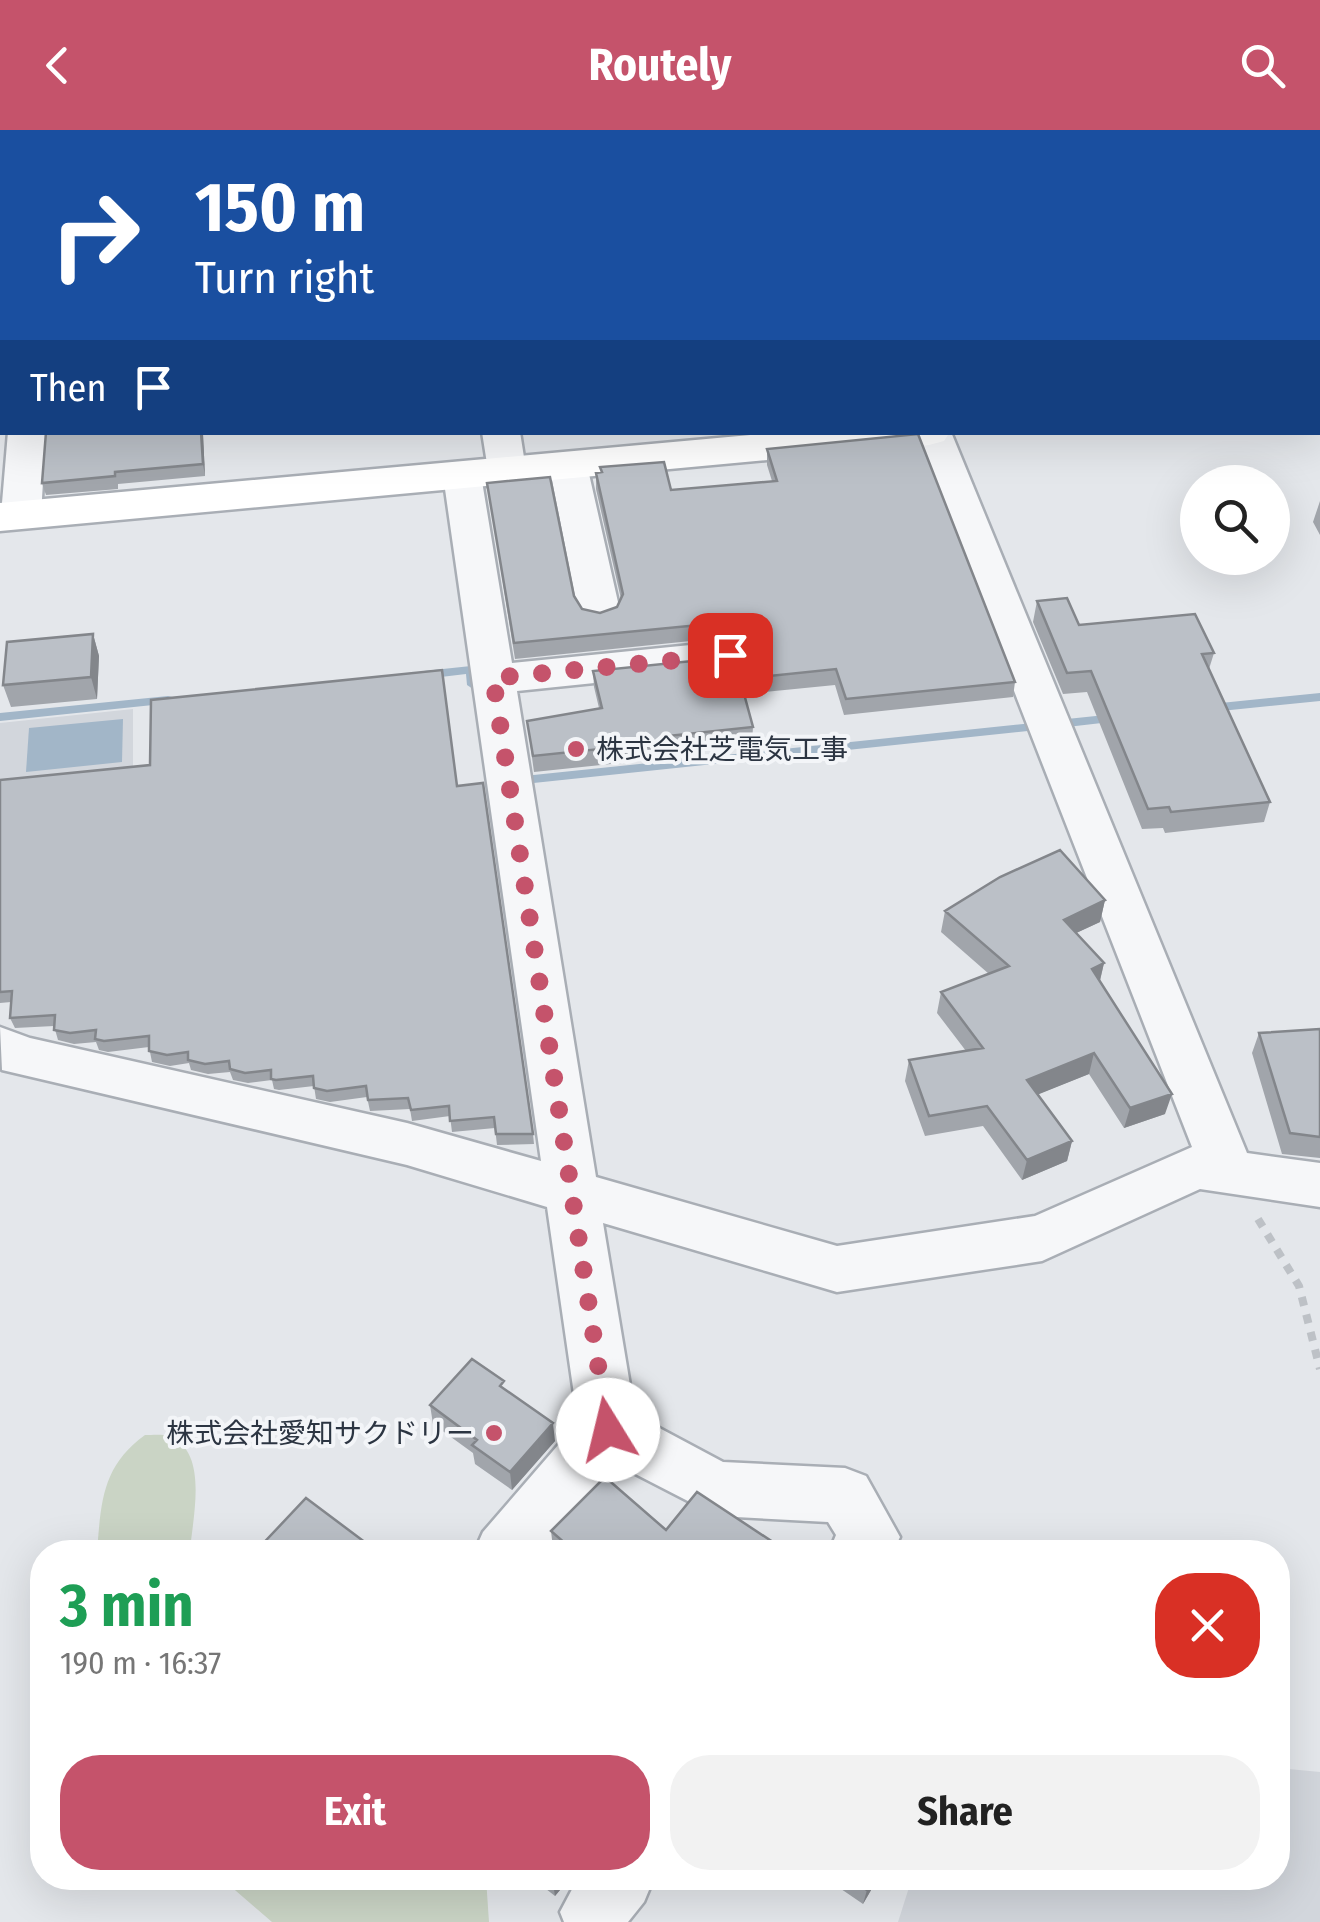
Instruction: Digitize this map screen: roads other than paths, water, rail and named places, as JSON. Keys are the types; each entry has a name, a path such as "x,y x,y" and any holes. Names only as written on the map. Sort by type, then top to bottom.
{"street":[{"path":"26,435 10,516 462,475 504,451 568,465 897,435"},
{"path":"931,435 1228,1170"},
{"path":"568,465 599,611"},
{"path":"462,475 608,1430 514,1540"},
{"path":"493,678 730,655"},
{"path":"0,1047 20,1056 407,1144 837,1270 1042,1238 1196,1167 1320,1184"},
{"path":"608,1430 717,1489 845,1494 870,1537 868,1540"}],"water":[{"path":"123,719 122,762 26,772 29,728"}],"waterway":[{"path":"424,675 471,670 473,685"},
{"path":"1211,708 1320,697"},
{"path":"0,717 168,700"},
{"path":"1067,723 1115,718"},
{"path":"524,780 1033,727"}],"place":[{"name":"株式会社芝電気工事","path":"576,749"},
{"name":"株式会社愛知サクドリー","path":"494,1433"}]}
